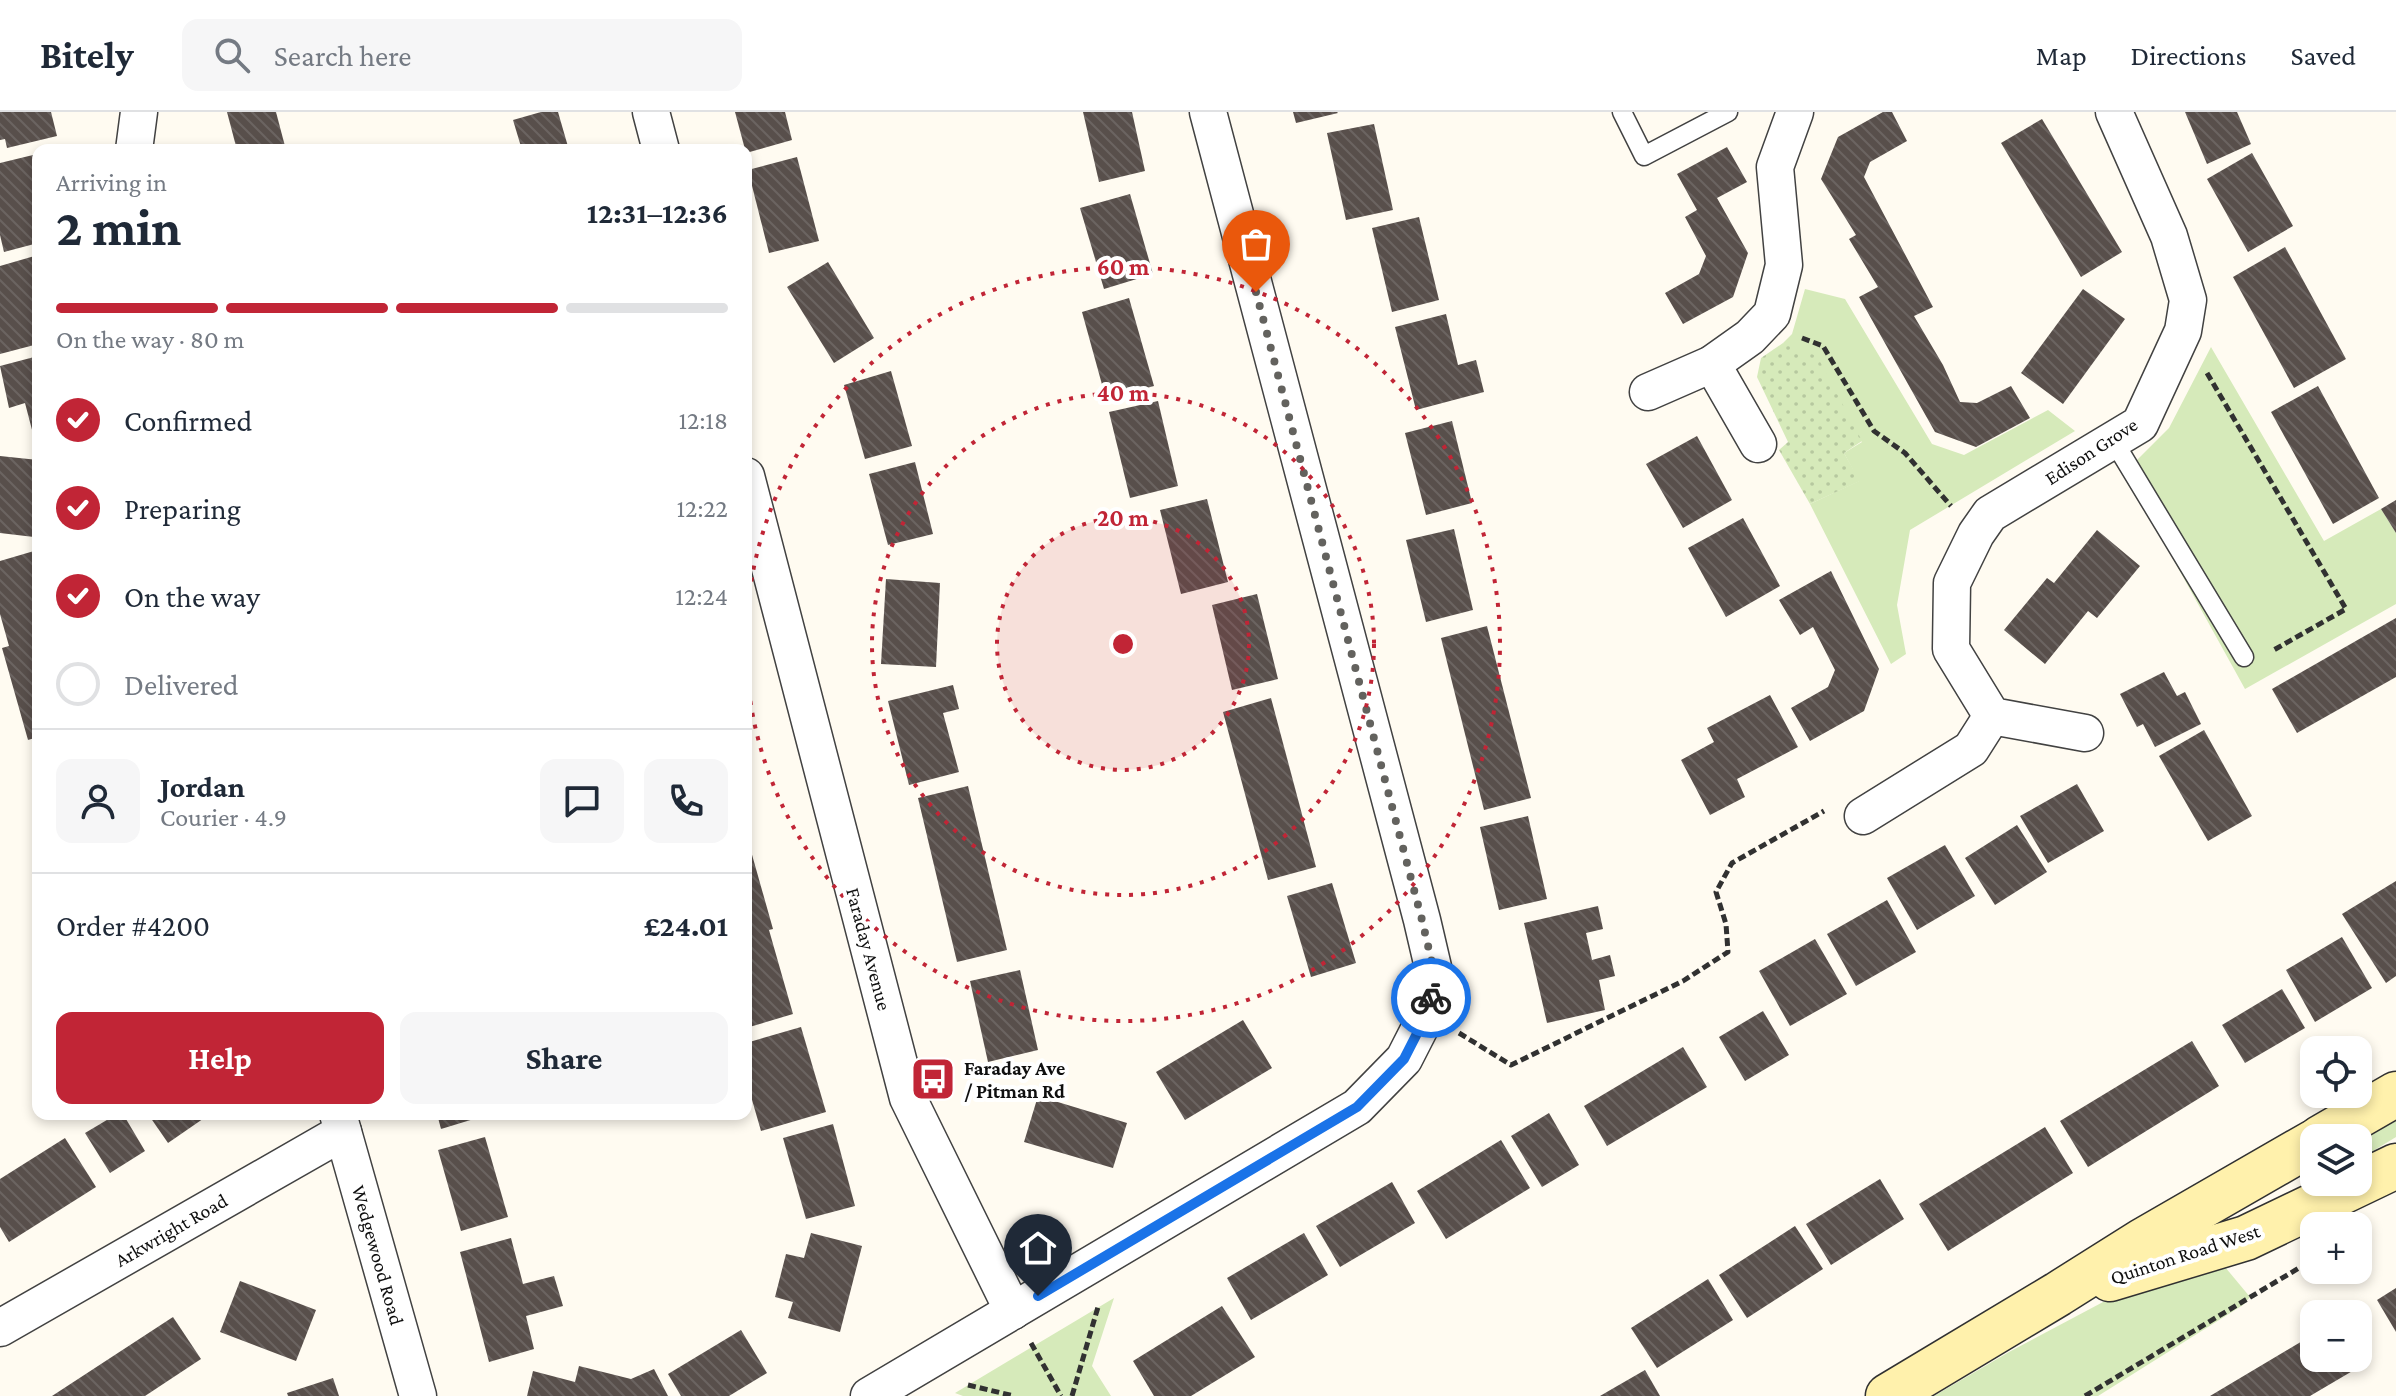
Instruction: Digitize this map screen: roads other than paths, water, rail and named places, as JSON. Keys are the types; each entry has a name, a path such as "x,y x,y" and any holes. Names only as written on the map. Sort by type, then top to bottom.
{"street":[{"path":"135,144 139,112"},
{"path":"651,112 659,144"},
{"path":"869,1396 1357,1107 1404,1059 1427,1014 1436,980 1208,112"},
{"path":"1648,392 1712,364 1750,337 1772,314 1784,265 1775,167 1795,112"},
{"name":"Edison Grove","path":"1992,716 1951,649 1952,583 1976,534 1990,514 2140,424 2183,331 2188,300 2169,236 2114,112"},
{"path":"1712,364 1758,444"},
{"name":"Faraday Avenue","path":"752,499 908,1098 1013,1311"},
{"path":"1863,816 1971,749 1992,716 2085,733"},
{"path":"2344,1124 2396,1094"},
{"name":"Arkwright Road","path":"0,1328 341,1123"},
{"name":"Wedgewood Road","path":"341,1123 418,1396"},
{"name":"Quinton Road West","path":"1888,1396 2142,1241 2300,1150"},
{"name":"Quinton Road West","path":"2058,1294 2246,1238 2396,1166"}],"lane":[{"path":"1622,112 1644,156 1728,112"},
{"path":"2113,440 2244,657"}],"place":[{"name":"Faraday Ave / Pitman Rd","path":"933,1079"}]}
